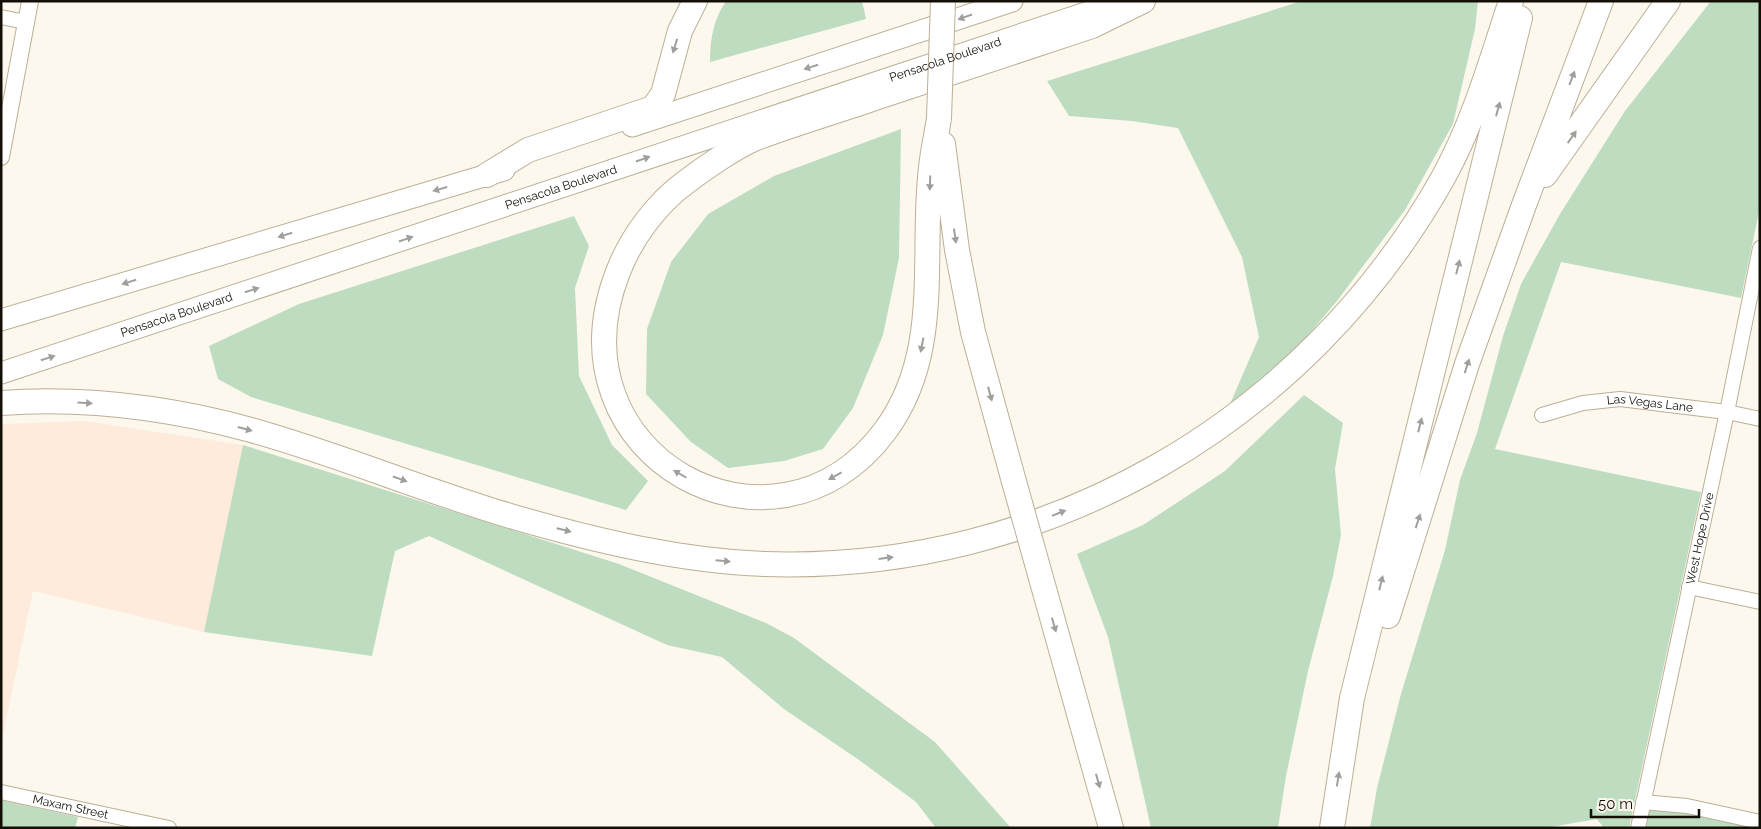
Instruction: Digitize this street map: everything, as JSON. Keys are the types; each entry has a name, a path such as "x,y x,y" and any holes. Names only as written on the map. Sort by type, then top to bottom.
{"highway":[{"path":"487,175 528,150 653,108 663,94 680,31 695,1"},
{"path":"943,1 939,118 930,178 929,254 924,334 919,361 910,388 886,430 853,465 820,483 792,493 747,496 722,492 697,484 660,461 628,427 615,404 604,362 602,339 604,314 621,264 649,218 668,197 686,182 750,140 1092,26 1143,1"},
{"path":"1,404 30,402 96,403 200,418 273,437 517,518 629,546 709,559 788,564 862,560 930,551 999,534 1094,499 1183,452 1236,416 1332,330 1385,267 1411,230 1444,175 1472,118 1511,1"},
{"path":"1332,828 1352,698 1507,75 1523,1"},
{"path":"1352,698 1386,620 1467,364 1524,205 1601,1"},
{"path":"1524,205 1668,1"},
{"path":"939,118 957,250 971,323 1111,828"}],"main road":[{"path":"1,320 487,175 1012,1"},
{"name":"Pensacola Boulevard","path":"1,373 1122,1"}],"street":[{"path":"1,157 30,1"},
{"path":"1,17 26,22"},
{"name":"West Hope Drive","path":"1638,828 1760,248"},
{"name":"Las Vegas Lane","path":"1542,415 1583,403 1620,399 1727,412 1760,419"},
{"path":"1689,587 1760,602"},
{"name":"Maxam Street","path":"1,792 169,828"},
{"path":"1643,802 1687,806 1760,822"}],"shaded area":[{"path":"85,421 243,445 204,632 33,591 1,744 1,424"}],"green space":[{"path":"726,1 862,1 866,19 710,62 713,30 718,15"},
{"path":"1302,1 1478,1 1475,29 1453,124 1405,210 1337,301 1276,373 1230,404 1259,337 1242,257 1178,128 1132,121 1069,116 1047,81"},
{"path":"1711,1 1760,1 1760,207 1741,298 1561,262 1495,449 1701,492 1629,828 1604,828 1597,819 1545,828 1370,828 1377,788 1401,694 1445,550 1460,480 1477,433 1503,336 1521,284 1560,214 1625,111"},
{"path":"901,129 899,258 883,335 853,408 823,449 784,461 728,468 691,442 646,394 647,329 671,262 708,214 774,176"},
{"path":"574,216 589,246 575,288 579,376 612,445 648,481 626,510 251,397 218,379 209,346 299,304"},
{"path":"1304,395 1343,423 1335,469 1341,535 1333,576 1308,671 1286,776 1278,828 1151,828 1108,637 1077,554 1143,525 1225,471"},
{"path":"243,445 619,564 766,623 794,638 935,742 1011,828 936,828 916,802 859,760 784,709 722,657 667,645 429,536 395,551 372,656 204,632"},
{"path":"1,800 78,817 75,828 1,828"},
{"path":"1650,809 1686,813 1752,828 1646,828"}]}
